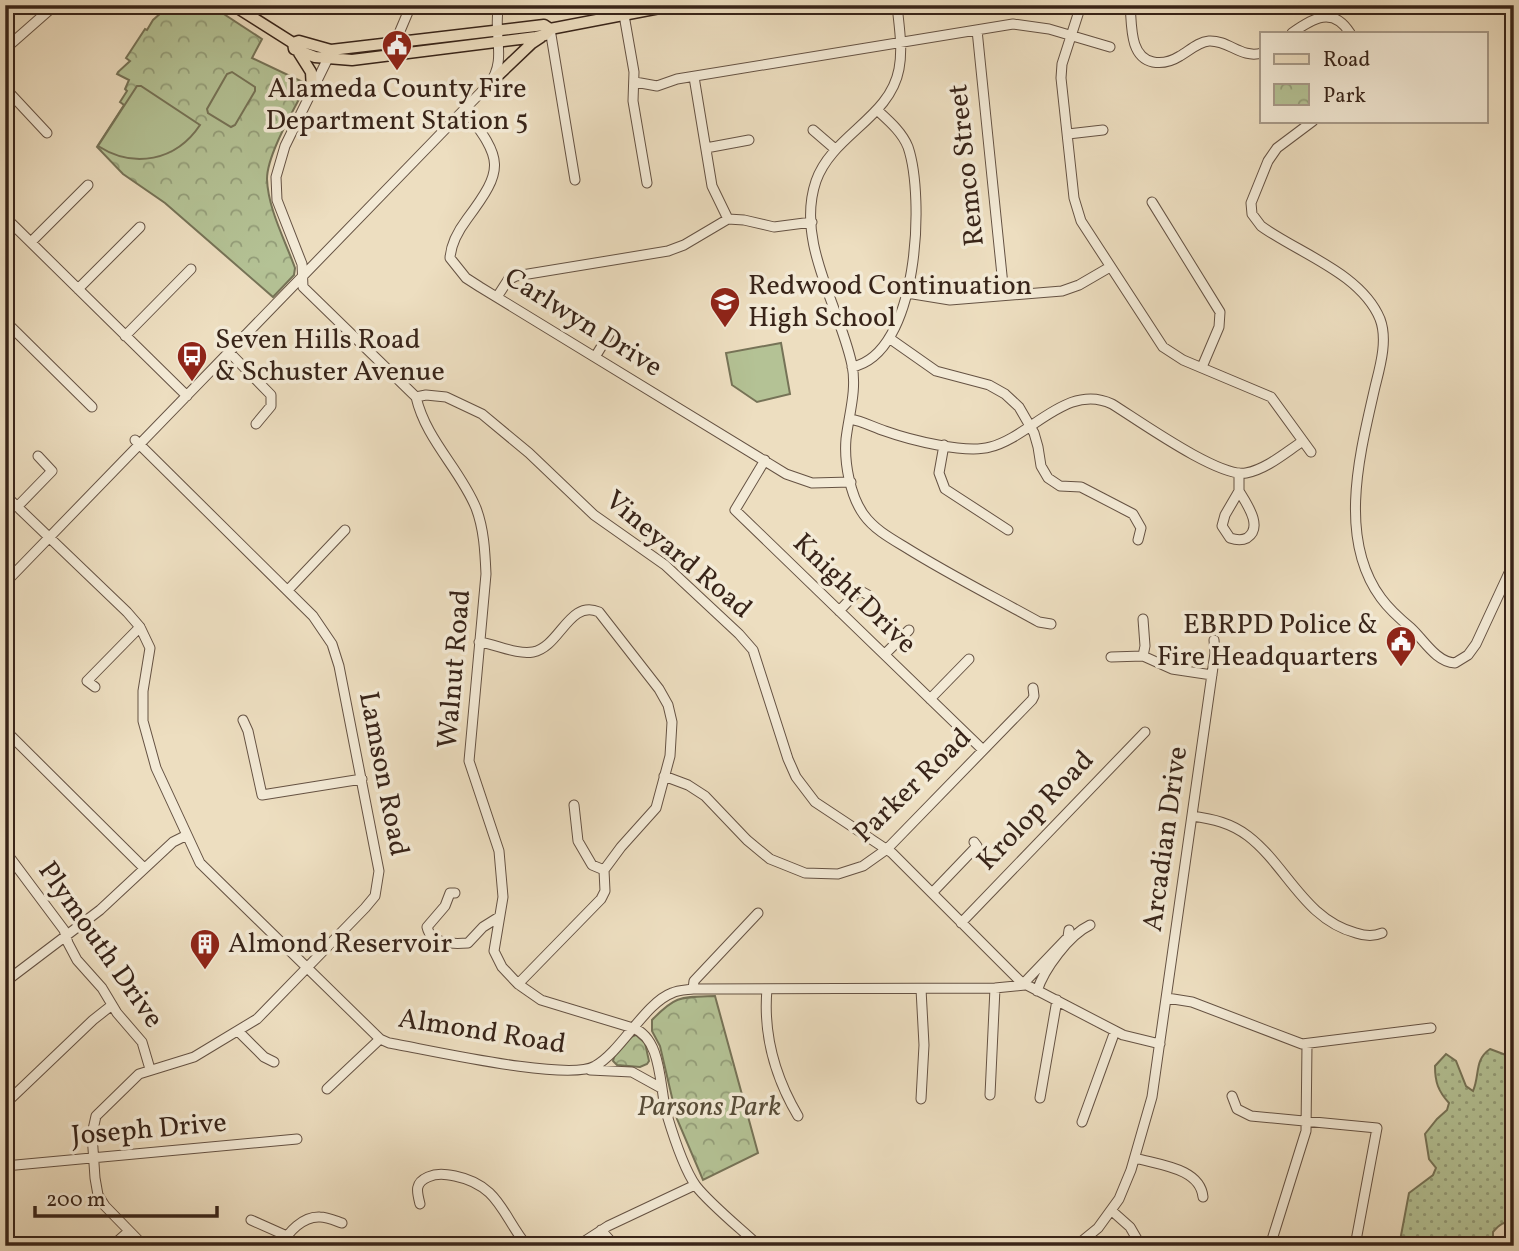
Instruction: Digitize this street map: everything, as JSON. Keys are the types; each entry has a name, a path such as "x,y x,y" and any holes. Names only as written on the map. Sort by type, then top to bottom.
{"main road":[{"path":"233,5 295,47 309,67 312,90"},
{"path":"295,47 352,60 400,49 547,32 675,5"},
{"path":"489,84 547,32"}],"street":[{"path":"5,49 55,5"},
{"path":"400,49 400,32 411,5"},
{"path":"5,583 137,443 187,396 489,84 499,65 496,20 499,5"},
{"path":"897,5 900,42 898,74 888,96 877,110 835,149 824,164 810,209 818,258 852,367 853,395 846,447 851,482 860,509 882,532 1039,622 1051,624"},
{"path":"1081,5 1062,64 1061,78 1078,215 1158,342 1173,355 1270,397 1311,452"},
{"path":"1130,5 1136,48 1141,56 1150,61 1173,60 1209,41 1250,55 1260,53"},
{"path":"624,15 635,82 633,101 647,183"},
{"path":"1294,32 1311,21 1326,17 1340,21 1349,32"},
{"path":"635,82 657,86 694,77 1020,24 1110,47"},
{"name":"Remco Street","path":"977,30 1003,295"},
{"path":"547,32 575,180"},
{"path":"301,278 302,264 279,207 275,185 282,153 330,55"},
{"path":"694,77 715,194 728,219"},
{"path":"5,88 47,133"},
{"name":"Carlwyn Drive","path":"465,110 491,148 495,171 490,187 455,236 450,258 466,278 802,481 821,484 851,482"},
{"path":"852,367 864,363 889,338 907,293 914,259 916,231 912,166 903,138 877,110"},
{"path":"1312,122 1273,153 1253,197 1252,209 1254,219 1261,226 1321,261 1352,285 1371,304 1382,326 1382,351 1364,434 1357,503 1358,541 1368,576 1381,599 1391,610 1441,660 1455,663 1468,655 1476,644 1514,562"},
{"path":"813,130 835,149"},
{"path":"1068,134 1103,130"},
{"path":"706,148 749,140"},
{"path":"31,242 88,186"},
{"path":"1152,202 1220,312 1219,327 1202,367"},
{"path":"5,217 187,396"},
{"path":"497,297 508,280 516,276 668,251 684,245 728,219 744,219 774,227 811,222"},
{"path":"78,289 140,227"},
{"path":"907,293 942,300 1067,289 1110,267"},
{"path":"125,336 191,269"},
{"name":"Walnut Road","path":"301,278 303,287 310,296 416,397 419,413 429,432 462,482 476,509 485,546 486,574 469,761 499,851 503,898 494,951 502,967 517,984 541,1000 633,1028"},
{"path":"5,321 92,407"},
{"path":"595,357 611,331"},
{"path":"889,338 936,372 1001,390 1015,402 1030,426 1038,443 1041,466 1048,478 1060,486 1081,487 1133,514 1141,528 1138,540"},
{"path":"229,352 271,395 271,406 256,424"},
{"name":"Vineyard Road","path":"416,397 446,397 482,414 530,453 594,515 664,565 739,634 753,650 788,760 796,777 815,802 887,849 1024,984"},
{"path":"850,419 892,433 970,450 990,448 1012,438 1076,400 1103,400 1215,466 1239,473 1263,467 1303,441"},
{"name":"Lamson Road","path":"137,443 288,590 321,625 332,644 339,666 379,872 375,896 257,1019 186,1060 150,1069 135,1077 98,1112 92,1130 98,1195 144,1246"},
{"path":"944,445 939,473 945,489 1008,530"},
{"path":"17,507 52,471 38,456"},
{"name":"Knight Drive","path":"765,460 735,510 983,750"},
{"path":"1239,473 1239,491 1255,527 1249,536 1239,540 1230,538 1222,526 1225,515 1239,491"},
{"path":"5,495 140,627 87,681 94,687"},
{"path":"288,590 345,530"},
{"path":"839,611 859,590 868,595"},
{"path":"479,642 534,652 545,646 580,611 599,612 659,690 668,705 673,722 656,808 604,870 605,891 601,899 517,984"},
{"path":"1143,619 1143,656"},
{"name":"Almond Road","path":"140,627 150,648 142,696 143,721 162,784 200,863 380,1039 389,1043 516,1066 588,1070 608,1055 671,993 693,989 995,988 1024,984"},
{"path":"885,654 909,630"},
{"name":"Arcadian Drive","path":"1076,1246 1098,1228 1112,1211 1128,1181 1152,1097 1212,676 1214,640"},
{"path":"1111,657 1143,656 1172,669 1212,676"},
{"path":"930,699 969,659"},
{"name":"Parker Road","path":"664,776 688,785 705,796 758,851 770,859 794,870 817,874 848,872 863,866 887,849 1032,700 1033,688"},
{"path":"243,720 248,731 262,795 362,779"},
{"path":"5,730 144,868"},
{"name":"Krolop Road","path":"961,923 1145,732"},
{"path":"574,805 578,841 592,865 604,870"},
{"path":"1192,817 1224,823 1248,836 1312,909 1331,923 1363,935 1376,936 1382,933"},
{"path":"5,968 9,980 100,910 173,842 187,835"},
{"path":"932,893 977,846 974,842"},
{"name":"Plymouth Drive","path":"5,851 64,930 73,953 142,1042 150,1069"},
{"path":"455,893 450,893 445,906 427,927 428,933 437,940 453,944 468,943 483,927 499,917"},
{"path":"693,989 694,981 758,913"},
{"path":"1037,991 1044,974 1056,958 1080,931 1090,925"},
{"path":"1069,930 1068,937 1024,984 1112,1030 1138,1040 1160,1044"},
{"path":"990,1095 995,988"},
{"path":"767,989 768,1037 772,1056 781,1083 798,1116"},
{"path":"921,989 924,1045 921,1099"},
{"path":"1167,998 1192,1002 1287,1040 1307,1045 1431,1028"},
{"path":"1040,1098 1057,1000"},
{"path":"5,1104 112,1005"},
{"path":"633,1028 648,1037 673,1133 695,1185 760,1246"},
{"path":"1080,1111 1112,1030"},
{"path":"1082,1122 1112,1030"},
{"path":"238,1031 264,1057 274,1062"},
{"path":"327,1089 380,1039"},
{"path":"1270,1246 1303,1143 1307,1121 1307,1045"},
{"path":"588,1070 632,1072 661,1088"},
{"path":"1232,1096 1237,1109 1246,1114 1377,1128 1355,1246"},
{"name":"Joseph Drive","path":"5,1166 297,1139"},
{"path":"1135,1158 1193,1177 1200,1186 1203,1197"},
{"path":"420,1204 416,1188 418,1183 427,1177 441,1174 466,1178 486,1187 497,1199 527,1246"},
{"path":"577,1246 601,1230 695,1185"},
{"path":"1112,1211 1130,1227 1141,1246"},
{"path":"281,1246 286,1236 299,1223 319,1216 342,1223"},
{"path":"251,1220 286,1236"},
{"path":"601,1230 615,1246"},
{"path":"112,1246 129,1231"}],"green space":[{"path":"170,5 210,5 262,39 252,58 307,84 283,131 268,169 270,202 295,268 294,275 273,297 165,203 123,174 97,147 124,105 120,102 127,91 125,89 129,80 117,74 118,72 130,61 126,58 145,29 147,30 153,20"},
{"path":"232,72 255,87 255,91 235,125 231,127 208,113 207,109 227,74"},
{"path":"137,86 141,86 200,125 179,147 167,154 140,159 112,153 98,146"},
{"path":"781,343 790,394 757,402 732,385 726,353"},
{"name":"Parsons Park","path":"715,996 758,1153 703,1180 677,1119 660,1046 652,1031 652,1020 667,1006 680,999"},
{"path":"636,1035 645,1043 649,1061 640,1067 617,1065 613,1061 616,1053 625,1041"},
{"path":"1490,1049 1514,1058 1514,1181 1510,1196 1514,1224 1505,1223 1495,1229 1493,1246 1399,1246 1409,1193 1433,1175 1436,1168 1429,1159 1425,1134 1447,1110 1449,1103 1438,1086 1435,1066 1446,1054 1456,1061 1466,1086 1473,1091 1479,1063"}],"place":[{"name":"Alameda County Fire Department Station 5","path":"397,72"},
{"name":"Redwood Continuation High School","path":"725,329"},
{"name":"Seven Hills Road & Schuster Avenue","path":"192,383"},
{"name":"EBRPD Police & Fire Headquarters","path":"1401,668"},
{"name":"Almond Reservoir","path":"205,971"}]}
